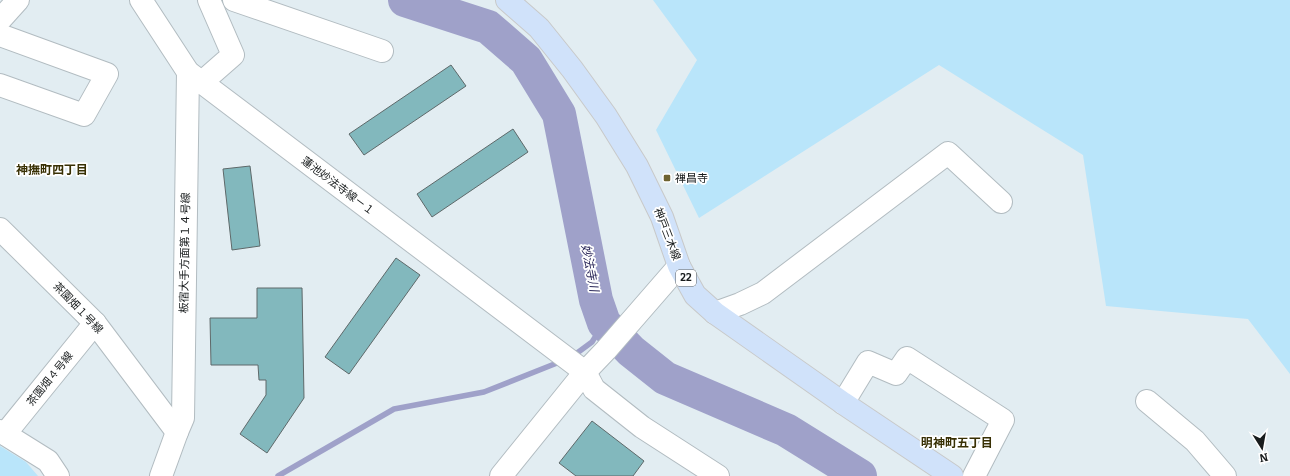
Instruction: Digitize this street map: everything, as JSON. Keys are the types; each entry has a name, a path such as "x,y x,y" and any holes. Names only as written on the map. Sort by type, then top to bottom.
{"main road":[{"name":"神戸三木線","path":"507,0 539,28 572,69 606,116 637,166 662,217 679,266 695,294 715,313 843,403 952,476"}],"street":[{"path":"0,20 18,0"},
{"name":"蓮池妙法寺線－１","path":"141,0 194,77 582,370"},
{"path":"194,77 233,55 209,0"},
{"path":"234,0 382,51"},
{"path":"0,35 108,74 84,115 0,85"},
{"name":"板宿大手方面第１４号線","path":"161,476 176,432 183,418 194,77"},
{"path":"715,313 740,304 762,293 948,153 1001,202"},
{"name":"茶園畑１号線","path":"1,234 95,323 176,432"},
{"path":"501,476 582,370 606,350 679,266"},
{"name":"茶園畑４号線","path":"2,432 95,323"},
{"path":"843,403 868,362 896,374 907,358 1003,420 974,476"},
{"path":"582,370 594,389 624,413 642,427 718,476"},
{"path":"1147,401 1195,441 1225,476"},
{"path":"2,432 48,460 58,476"}],"shaded area":[{"path":"653,0 1290,0 1290,374 1248,319 1106,306 1083,155 939,65 699,218 656,130 697,60"},
{"path":"0,446 26,462 38,476 0,476"}],"building":[{"path":"451,65 466,86 364,155 349,134"},
{"path":"513,129 528,152 432,217 417,194"},
{"path":"250,166 260,246 232,250 223,169"},
{"path":"396,258 420,275 349,374 325,357"},
{"path":"257,288 302,288 304,398 267,453 240,434 266,395 266,380 259,380 258,365 211,365 210,318 257,318"},
{"path":"592,421 644,461 633,476 576,476 559,463"}],"waterway":[{"name":"妙法寺川","path":"405,0 488,27 526,60 559,114 596,300 604,323 631,351 665,378 786,430 860,476"},
{"path":"573,356 592,342 604,323"},
{"path":"278,476 394,409 484,392 562,361"}],"place":[{"name":"禅昌寺","path":"667,178"}],"district":[{"name":"神撫町四丁目","path":"52,170"},
{"name":"明神町五丁目","path":"957,443"}]}
